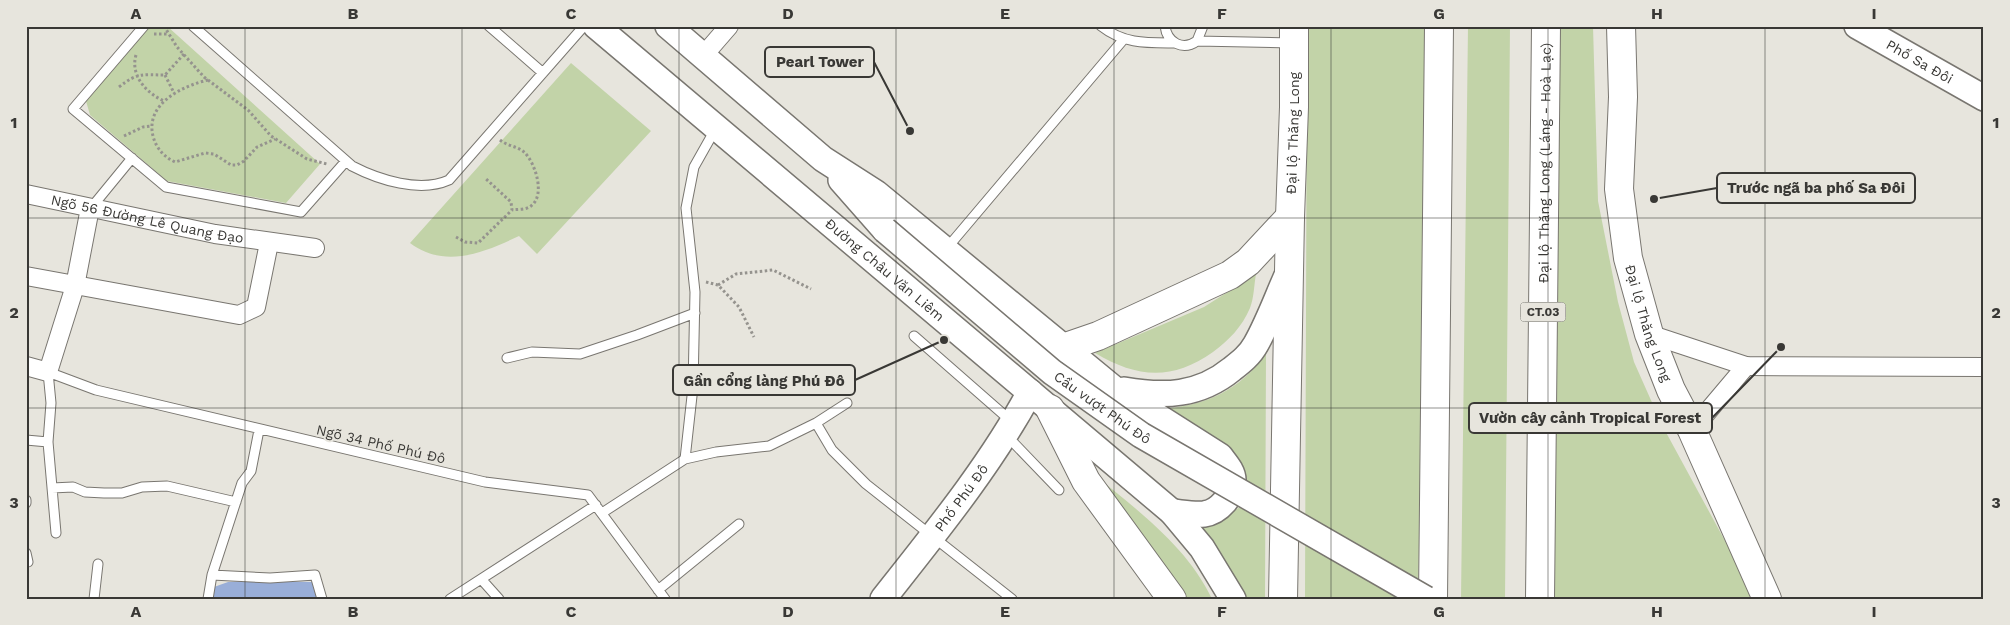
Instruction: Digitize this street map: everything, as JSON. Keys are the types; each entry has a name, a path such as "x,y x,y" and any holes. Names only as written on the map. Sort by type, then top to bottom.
{"main road":[{"name":"Đường Châu Văn Liêm","path":"596,26 1172,512 1202,548 1233,599"},
{"path":"668,26 823,159 876,193 1113,388 1220,456 1230,468 1233,480 1230,495 1220,507 1206,514 1172,512"},
{"path":"1433,599 1439,26"},
{"name":"Đại lộ Thăng Long (Láng - Hoà Lạc)","path":"1540,599 1546,26"},
{"name":"Đại lộ Thăng Long","path":"1621,26 1622,97 1619,189 1628,258 1649,334 1671,390 1692,430 1767,599"},
{"name":"Phố Sa Đôi","path":"1857,26 1984,98"},
{"name":"Đại lộ Thăng Long","path":"1283,599 1294,35"},
{"name":"Cầu vượt Phú Đô","path":"823,159 884,230 1052,372 1141,435 1426,599"},
{"path":"1063,348 1098,336 1230,276 1248,262 1290,217"},
{"path":"1113,388 1146,394 1179,394 1209,385 1224,376 1247,357 1256,344 1290,269"},
{"path":"1040,400 1086,481 1172,599"},
{"name":"Phố Phú Đô","path":"883,599 932,536 1009,429 1040,400"}],"street":[{"path":"703,56 729,26"},
{"name":"Ngõ 56 Đường Lê Quang Đạo","path":"26,194 208,233 315,248"},
{"path":"26,366 48,372 75,286 90,208"},
{"path":"26,276 239,315 256,307 269,243"},
{"path":"1649,334 1746,366 1984,367"},
{"path":"1692,430 1746,366"}],"lane":[{"path":"144,26 73,109 166,187 301,212 344,163"},
{"path":"194,26 344,163 369,175 424,186 440,184 449,180 584,26"},
{"path":"489,26 543,73"},
{"path":"1101,26 1123,40 1139,43 1174,43 1186,46 1197,41 1294,35"},
{"path":"1165,26 1166,32 1174,43"},
{"path":"1197,41 1203,26"},
{"path":"945,250 1123,40"},
{"path":"685,459 693,387 695,313 694,280 686,208 694,167 716,128"},
{"path":"90,208 132,158"},
{"path":"507,358 532,352 580,354 695,313"},
{"path":"914,336 1009,429 1060,490"},
{"path":"48,372 51,403 48,442 56,533"},
{"name":"Ngõ 34 Phố Phú Đô","path":"48,372 96,390 485,482 588,496 665,599"},
{"path":"450,599 685,459 716,452 769,446 816,423 847,403"},
{"path":"816,423 832,450 852,471 1012,599"},
{"path":"208,599 212,575 242,483 251,471 259,430"},
{"path":"26,440 48,442"},
{"path":"52,488 73,487 85,492 122,493 142,487 167,486 236,502"},
{"path":"658,590 739,524"},
{"path":"94,599 98,564"},
{"path":"212,575 270,578 315,575 322,599"},
{"path":"482,580 499,599"}],"path":[{"path":"164,26 184,54 208,80 248,110 275,139 307,159 320,164 344,163"},
{"path":"149,36 158,32 168,34"},
{"path":"137,51 134,62 136,75 147,89 164,101"},
{"path":"164,75 184,54"},
{"path":"119,87 136,75 148,73 164,75"},
{"path":"164,75 174,93"},
{"path":"208,80 194,83 174,93 155,112 152,126 155,144 168,158 175,162 205,153 237,165 257,147 275,139"},
{"path":"112,142 136,129 152,126"},
{"path":"456,237 465,242 478,243 512,210 527,208 535,202 538,194 536,176 530,159 524,152 505,144 490,133"},
{"path":"485,178 511,202 512,210"},
{"path":"694,280 718,284 736,274 773,270 811,289"},
{"path":"718,284 738,307 754,338"}],"green space":[{"path":"148,26 167,26 320,164 286,203 167,181 90,115 86,101"},
{"path":"1307,26 1429,26 1418,599 1305,599"},
{"path":"1468,26 1510,26 1505,599 1461,599"},
{"path":"1556,26 1593,26 1598,201 1618,302 1634,362 1662,425 1743,574 1753,599 1547,599"},
{"path":"571,63 651,131 537,254 519,236 478,253 450,257 423,251 410,243"},
{"path":"1256,274 1251,304 1243,321 1224,343 1198,361 1169,372 1154,373 1125,367 1095,353 1204,307"},
{"path":"1266,354 1265,599 1247,599 1214,546 1194,523 1228,515 1244,502 1163,409 1195,404 1221,393 1245,378"},
{"path":"1097,477 1162,532 1190,563 1212,599 1187,599"}],"water":[{"path":"228,582 313,582 318,599 212,599 214,587"}],"place":[{"name":"Pearl Tower","path":"910,131"},
{"name":"Trước ngã ba phố Sa Đôi","path":"1654,199"},
{"name":"Gần cổng làng Phú Đô","path":"944,340"},
{"name":"Vườn cây cảnh Tropical Forest","path":"1781,347"}]}
